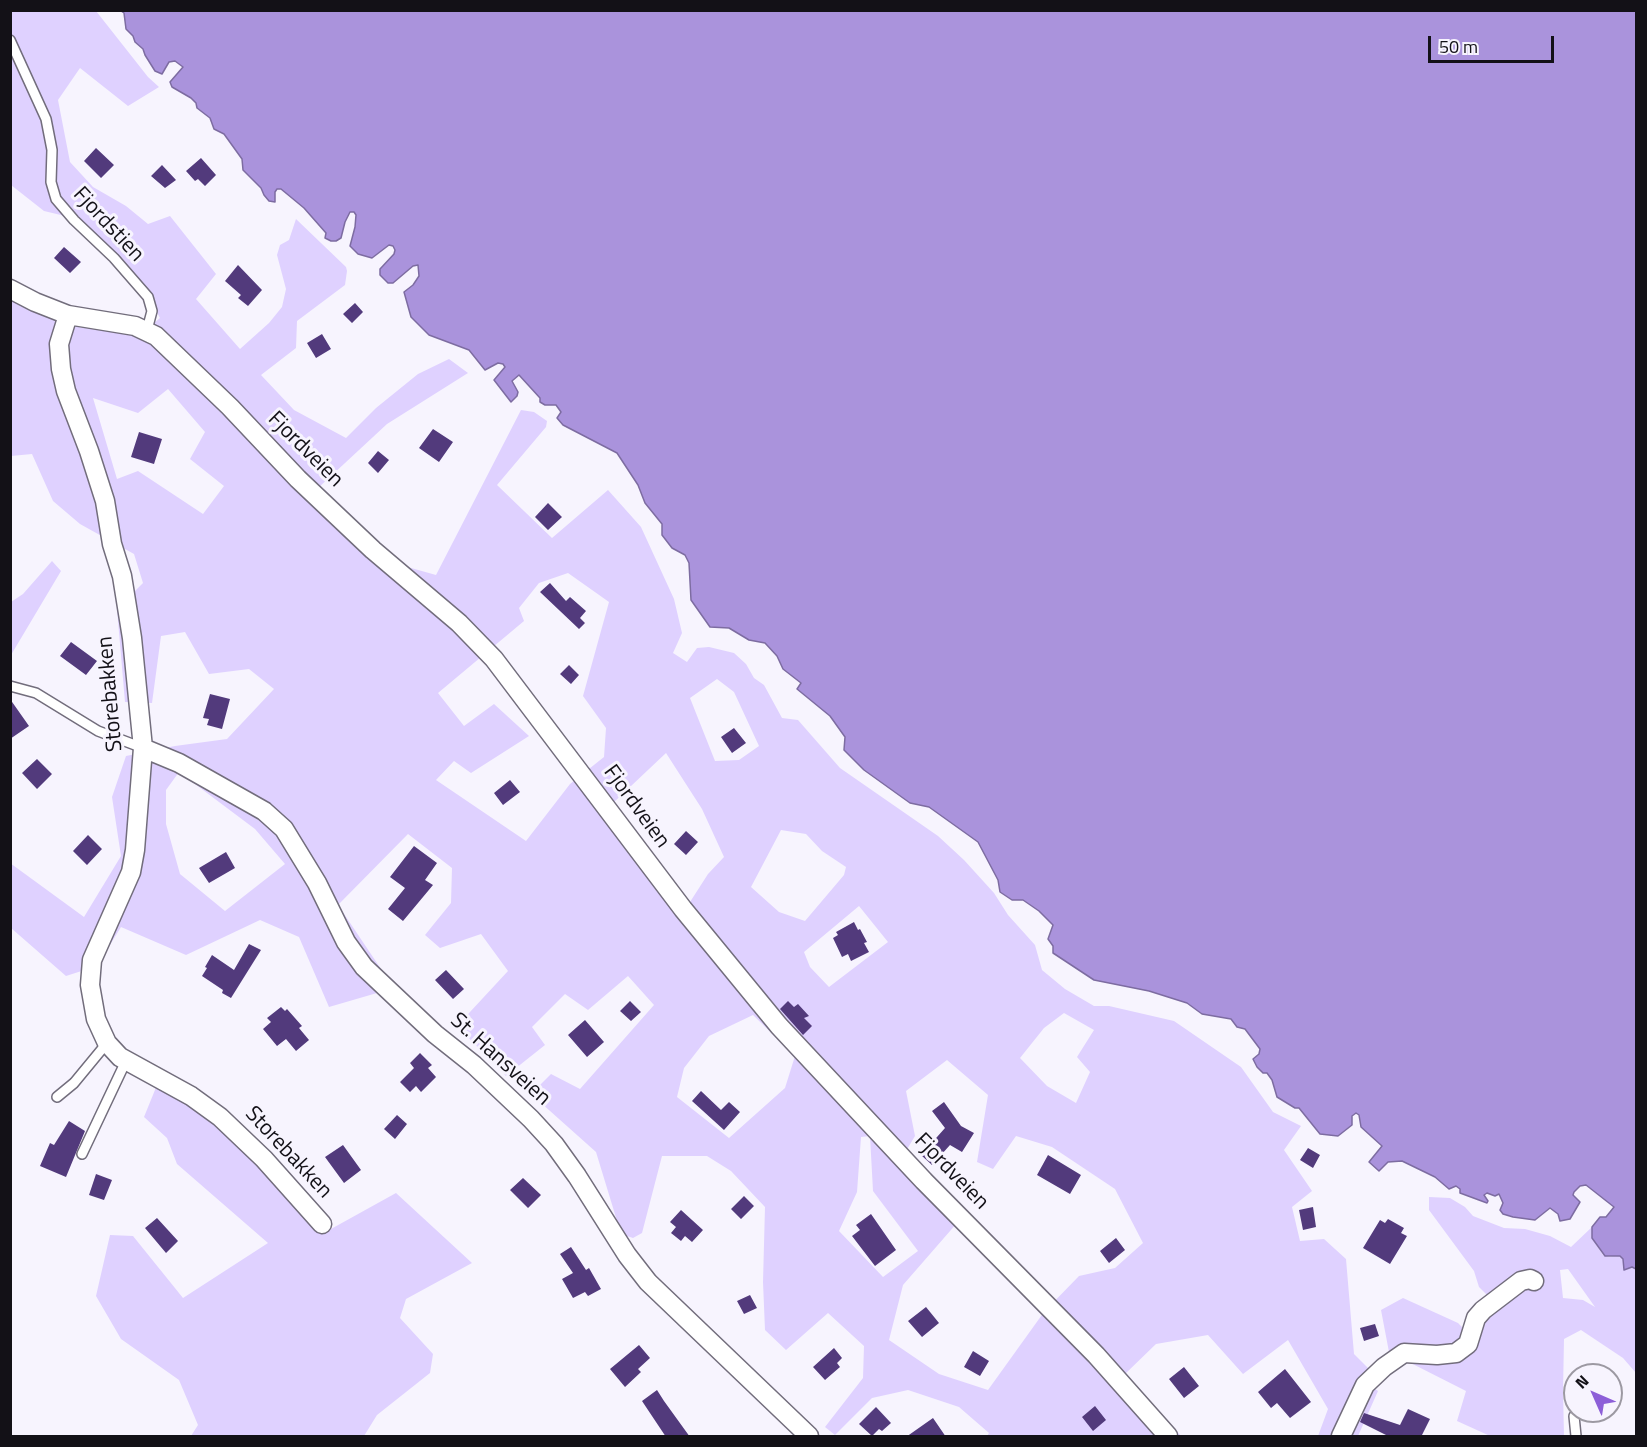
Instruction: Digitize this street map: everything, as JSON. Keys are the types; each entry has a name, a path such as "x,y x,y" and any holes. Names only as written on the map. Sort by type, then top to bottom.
{"street":[{"name":"Fjordveien","path":"10,289 68,315 135,326 156,336 373,550 459,623 494,659 683,909 779,1026 924,1181 1096,1355 1167,1437"},
{"name":"Storebakken","path":"68,315 59,344 61,369 66,391 105,501 112,544 122,576 132,638 142,748 135,850 130,872 92,960 90,975 96,1019 107,1043 126,1061 191,1096 220,1117 264,1159 322,1224"},
{"name":"St. Hansveien","path":"142,748 179,764 264,811 284,829 317,883 346,942 364,967 531,1119 554,1144 577,1176 627,1255 648,1282 809,1437"},
{"path":"1341,1437 1365,1385 1384,1367 1404,1353 1437,1355 1456,1353 1466,1346 1476,1317 1483,1310 1521,1281 1530,1279 1534,1281"}],"lane":[{"name":"Fjordstien","path":"10,40 46,119 52,150 51,182 56,199 74,220 114,258 148,297 152,311 147,330"},
{"path":"10,686 36,693 98,731 142,748"},
{"path":"57,1097 74,1083 107,1043"},
{"path":"82,1154 126,1061"}],"shaded area":[{"path":"11,11 96,11 148,77 159,87 128,106 80,68 58,100 70,162 93,187 126,206 148,224 170,216 216,274 196,299 240,349 269,323 282,307 286,289 277,255 280,245 289,240 296,219 346,267 345,285 297,321 296,348 261,375 294,410 346,438 376,408 418,374 449,359 468,373 387,424 317,489 404,566 436,575 521,410 534,412 547,421 546,427 497,485 552,538 608,490 641,527 674,599 682,633 673,653 687,662 697,648 709,647 734,653 746,664 754,678 764,685 782,718 798,720 840,768 938,836 964,860 994,893 1008,915 1035,945 1042,970 1065,989 1094,1006 1109,1006 1174,1021 1241,1067 1273,1112 1301,1126 1284,1150 1312,1191 1292,1207 1300,1241 1324,1239 1346,1259 1354,1354 1370,1370 1364,1381 1378,1391 1358,1436 1318,1436 1328,1409 1288,1340 1243,1374 1208,1335 1156,1344 1125,1374 1181,1436 987,1436 989,1433 959,1407 908,1390 872,1398 835,1435 825,1427 863,1378 864,1346 828,1313 786,1350 765,1330 763,1282 765,1207 731,1171 707,1156 662,1156 642,1233 633,1238 621,1234 596,1152 531,1094 551,1074 580,1089 654,1005 628,976 588,1010 565,994 532,1027 545,1045 506,1076 457,1026 508,971 481,934 440,948 425,935 451,903 452,868 408,834 338,905 381,969 377,993 329,1007 299,937 260,920 186,955 121,927 97,966 66,976 11,928 10,863 84,917 121,856 112,797 126,756 227,739 274,689 249,669 209,674 185,632 161,636 152,703 125,702 117,609 143,583 134,554 80,524 53,501 32,454 11,456 11,297 71,326 140,335 160,318 140,281 65,216 44,211 11,185","holes":["168,389 205,432 190,459 224,486 203,514 138,471 117,479 93,398 138,413","568,573 609,602 583,696 606,728 604,757 570,784 526,841 436,780 454,761 471,773 529,736 494,704 464,726 438,693 524,621 519,608 539,583","717,679 734,692 759,746 739,760 715,761 690,698","666,753 702,809 724,857 708,874 690,902 613,803","179,772 255,829 285,864 225,911 180,874 166,824 166,790","781,830 806,834 822,851 846,867 844,875 805,921 779,912 751,887","859,906 888,942 829,987 810,967 804,952","1064,1013 1094,1030 1077,1057 1090,1072 1076,1103 1047,1086 1020,1058 1044,1028","753,1015 795,1056 785,1088 729,1138 677,1097 684,1068 709,1036","947,1060 988,1095 977,1162 993,1169 1016,1136 1052,1147 1115,1189 1143,1243 1115,1268 1079,1276 1044,1312 988,1390 939,1374 889,1340 903,1285 957,1223 900,1161 915,1136 906,1091","870,1136 873,1191 918,1251 883,1277 839,1231 857,1192 861,1137"]},
{"path":"121,11 1636,11 1636,1269 1632,1267 1624,1270 1623,1259 1620,1256 1605,1256 1592,1238 1592,1227 1600,1217 1606,1217 1614,1207 1586,1185 1580,1186 1574,1192 1573,1195 1580,1202 1570,1219 1560,1221 1558,1214 1550,1208 1535,1220 1503,1214 1500,1210 1503,1203 1499,1194 1484,1195 1487,1203 1460,1193 1460,1189 1456,1186 1449,1189 1435,1177 1402,1161 1388,1162 1379,1171 1369,1162 1382,1146 1361,1127 1359,1115 1356,1113 1352,1116 1352,1125 1338,1136 1320,1134 1299,1108 1277,1097 1272,1080 1267,1073 1263,1073 1257,1067 1253,1059 1259,1054 1260,1049 1245,1029 1237,1027 1231,1019 1202,1014 1187,1003 1149,991 1094,980 1053,953 1053,946 1048,939 1053,925 1023,900 1012,900 1000,892 998,880 978,842 929,807 910,803 864,770 844,750 845,737 830,716 797,689 801,683 783,669 777,656 765,643 749,640 729,628 710,627 691,600 689,563 685,555 672,548 662,535 662,524 645,503 638,485 617,453 563,425 557,418 561,412 556,405 545,405 540,402 540,398 519,375 512,381 518,392 511,402 494,380 505,367 503,364 498,363 485,370 469,350 429,335 411,317 404,292 419,276 418,265 413,266 393,283 388,283 380,275 380,269 395,250 389,245 372,258 358,254 350,246 355,227 354,212 350,212 345,222 341,238 331,241 325,238 326,233 304,208 281,189 275,192 275,202 269,201 261,188 243,170 242,159 224,134 214,129 210,118 197,108 191,98 172,87 170,82 183,67 175,61 169,62 162,74 155,71 143,49 126,29 124,13"},
{"path":"52,561 61,571 11,655 11,602 23,594"},
{"path":"157,1085 217,1121 267,1167 307,1219 331,1229 396,1193 472,1263 406,1299 400,1318 433,1354 430,1373 377,1415 364,1436 191,1436 198,1425 179,1380 121,1339 96,1296 110,1235 133,1236 183,1298 268,1243 177,1164 167,1138 144,1117"},
{"path":"1429,1197 1450,1198 1465,1207 1473,1216 1504,1228 1525,1229 1550,1236 1571,1247 1592,1227 1592,1238 1603,1255 1620,1256 1623,1258 1623,1267 1626,1270 1632,1267 1636,1269 1636,1373 1623,1358 1581,1330 1564,1339 1564,1436 1490,1436 1457,1421 1466,1391 1389,1352 1381,1310 1403,1298 1458,1323 1468,1333 1497,1305 1479,1287 1474,1271 1429,1210","holes":["1568,1269 1595,1307 1583,1300 1563,1298 1560,1270"]}],"building":[{"path":"96,148 114,165 101,178 84,161"},
{"path":"201,158 216,175 205,186 198,179 195,181 186,171"},
{"path":"162,165 176,180 165,188 151,176"},
{"path":"64,247 81,262 70,273 54,258"},
{"path":"238,265 262,290 248,306 238,298 241,295 225,281"},
{"path":"355,303 363,312 352,323 343,314"},
{"path":"322,334 331,349 316,358 307,343"},
{"path":"433,429 453,442 439,462 419,448"},
{"path":"139,432 162,439 154,464 131,457"},
{"path":"378,451 389,460 378,473 368,463"},
{"path":"548,503 562,517 548,530 535,517"},
{"path":"550,583 566,601 570,597 586,611 580,618 585,623 579,629 540,592"},
{"path":"71,642 97,661 86,675 60,656"},
{"path":"569,665 579,675 571,684 560,674"},
{"path":"210,694 230,699 222,729 207,725 209,719 203,718"},
{"path":"10,699 29,726 10,739"},
{"path":"734,728 746,743 732,753 721,737"},
{"path":"37,759 52,774 37,789 22,773"},
{"path":"510,780 520,792 503,805 494,793"},
{"path":"686,831 698,842 686,855 674,844"},
{"path":"88,835 102,849 87,865 73,851"},
{"path":"414,846 437,863 425,880 433,885 403,921 388,909 405,888 390,877"},
{"path":"226,852 235,868 209,883 199,868"},
{"path":"854,922 867,942 864,943 869,952 851,961 848,954 842,957 833,938 838,935 836,932"},
{"path":"249,944 261,950 231,998 202,976 207,968 205,967 212,955 234,970"},
{"path":"446,970 464,989 453,999 435,980"},
{"path":"630,1001 641,1012 631,1021 620,1011"},
{"path":"788,1001 794,1007 798,1004 809,1016 804,1018 812,1026 803,1035 780,1009"},
{"path":"281,1007 285,1011 287,1009 302,1026 299,1028 309,1040 296,1051 286,1039 277,1046 263,1029 271,1022 267,1018"},
{"path":"585,1020 604,1042 587,1057 568,1035"},
{"path":"420,1053 432,1065 428,1068 436,1077 421,1092 416,1086 410,1092 400,1082 414,1068 410,1063"},
{"path":"701,1091 721,1110 729,1102 740,1112 724,1130 692,1101"},
{"path":"944,1102 961,1126 974,1133 962,1152 950,1145 932,1165 921,1155 945,1128 932,1111"},
{"path":"397,1115 407,1124 395,1139 384,1129"},
{"path":"69,1121 85,1131 66,1177 40,1166 50,1143 54,1145"},
{"path":"343,1145 361,1170 344,1183 325,1157"},
{"path":"1308,1148 1320,1155 1313,1168 1300,1160"},
{"path":"1048,1155 1081,1175 1070,1194 1037,1175"},
{"path":"96,1174 112,1180 104,1200 89,1195"},
{"path":"523,1178 541,1195 528,1208 510,1190"},
{"path":"744,1196 754,1206 741,1219 731,1209"},
{"path":"1313,1207 1316,1227 1303,1230 1299,1210"},
{"path":"681,1210 703,1230 692,1242 685,1236 681,1241 671,1233 676,1227 670,1222"},
{"path":"871,1214 896,1250 875,1266 852,1236 860,1230 856,1225"},
{"path":"157,1218 178,1241 166,1253 145,1228"},
{"path":"1388,1219 1404,1228 1401,1233 1407,1236 1390,1264 1363,1248 1380,1220 1385,1223"},
{"path":"1116,1238 1125,1250 1109,1263 1100,1251"},
{"path":"571,1247 586,1270 589,1268 601,1289 588,1296 585,1292 573,1298 562,1279 573,1273 560,1254"},
{"path":"750,1295 757,1308 744,1314 737,1301"},
{"path":"926,1307 939,1323 922,1337 908,1321"},
{"path":"1375,1324 1379,1336 1364,1341 1360,1328"},
{"path":"639,1345 650,1358 638,1369 641,1372 625,1387 610,1369"},
{"path":"834,1348 842,1358 837,1363 840,1367 825,1380 813,1367"},
{"path":"973,1351 989,1361 980,1376 964,1367"},
{"path":"1184,1367 1199,1386 1184,1398 1169,1379"},
{"path":"1285,1369 1311,1402 1290,1418 1277,1403 1271,1408 1258,1392"},
{"path":"657,1390 690,1437 666,1437 642,1401"},
{"path":"1095,1406 1106,1420 1093,1431 1082,1417"},
{"path":"876,1407 891,1423 882,1431 879,1429 872,1436 859,1424"},
{"path":"1408,1409 1430,1419 1422,1435 1424,1437 1390,1437 1360,1422 1364,1413 1400,1425"},
{"path":"933,1418 946,1437 906,1437"}]}
